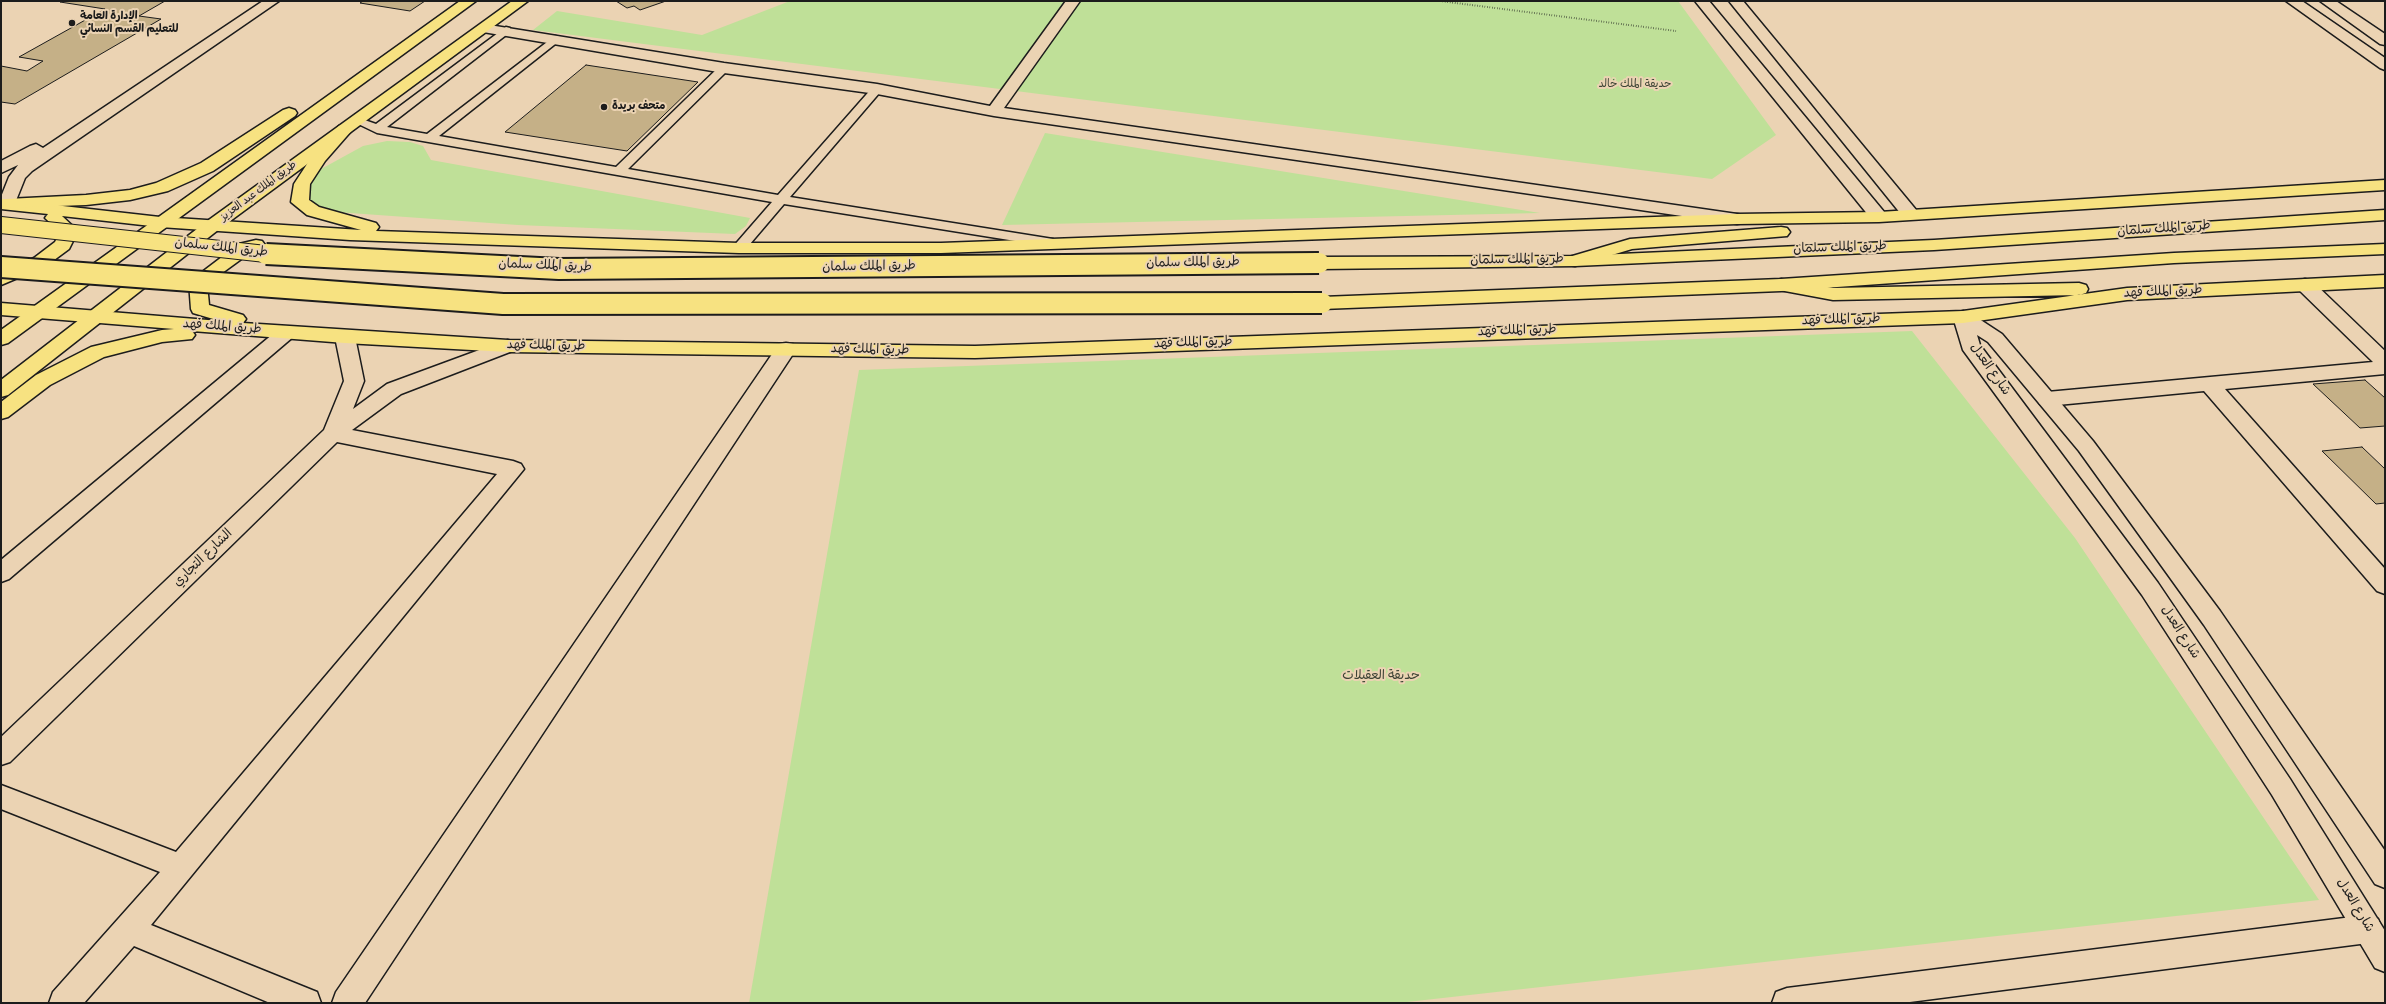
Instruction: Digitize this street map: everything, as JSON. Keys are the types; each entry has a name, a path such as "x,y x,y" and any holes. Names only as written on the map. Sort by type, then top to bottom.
{"main road":[{"path":"1,339 160,222 469,1"},
{"name":"طريق الملك عبد العزيز","path":"1,390 96,318 212,226 352,122 521,1"},
{"path":"4,204 86,200 130,195 162,187 207,167 293,111 412,42"},
{"path":"352,122 319,158 302,184 300,202 313,211 408,237"},
{"path":"4,204 160,222 350,235 739,248 941,248 1737,219 1879,218 2385,185"},
{"path":"1,279 40,262 63,245 69,230 55,219 4,204"},
{"name":"طريق الملك سلمان","path":"1,225 290,257 559,269 1575,261 1934,245 2385,215"},
{"path":"1575,261 1630,244 1836,228 1879,218"},
{"path":"286,333 200,309 198,282 245,248 286,237 350,235"},
{"path":"1,266 503,304 1322,303 1781,285 2174,258 2385,249"},
{"name":"طريق الملك فهد","path":"1,309 286,333 508,346 975,352 1963,317 2127,294 2385,281"},
{"path":"1781,285 1833,294 2073,289 2127,294"},
{"path":"1,412 43,380 98,352 162,336 286,333"}],"street":[{"path":"4,204 17,177 26,167 272,1"},
{"path":"994,111 1073,1"},
{"path":"1702,1 1879,218"},
{"path":"1736,1 1911,215"},
{"path":"2293,1 2385,65"},
{"path":"2327,1 2385,41"},
{"path":"483,28 506,30 724,68 877,89 994,111 1737,219"},
{"path":"1,168 106,112"},
{"path":"2305,285 2385,362"},
{"path":"1963,317 1995,338 2086,446 2212,618 2385,875"},
{"name":"شارع العدل","path":"1963,317 1970,346 2150,589 2281,787 2385,958"},
{"path":"1,573 286,333"},
{"name":"الشارع التجاري","path":"1,754 333,434 354,381 345,337"},
{"path":"333,434 394,389 508,346"},
{"path":"346,1003 786,349"},
{"path":"2047,399 2385,367"},
{"path":"2209,384 2385,585"},
{"path":"64,1003 129,930 513,469 333,434"},
{"path":"1,797 181,867"},
{"path":"1787,1003 2368,928"},
{"path":"129,930 306,1003"}],"lane":[{"path":"377,128 506,30"},
{"path":"430,138 556,39"},
{"path":"618,171 724,68"},
{"path":"739,248 779,199 877,89"},
{"path":"352,122 430,138 779,199 1056,244"}],"path":[{"path":"1440,1 1676,31"}],"green space":[{"name":"حديقة الملك خالد","path":"790,1 1678,1 1776,135 1712,179 533,30 557,11 702,35"},
{"path":"1045,133 1540,213 1002,225"},
{"path":"387,141 410,142 423,146 431,160 750,218 746,226 735,234 518,225 322,211 307,199 312,174 363,146"},
{"name":"حديقة العقيلات","path":"1912,331 2075,538 2319,900 1398,1003 749,1003 859,370"}],"building":[{"path":"165,1 139,16 161,19 15,104 1,102 1,66 27,71 43,61 19,57 105,9 60,2"},
{"path":"363,1 425,1 410,11 360,3"},
{"path":"616,1 666,1 640,10 634,6 627,8"},
{"name":"متحف بريدة","path":"586,65 698,82 627,151 505,132"},
{"path":"2365,380 2385,398 2385,426 2360,428 2313,384"},
{"path":"2362,447 2385,469 2385,503 2376,504 2322,451"}],"place":[{"name":"الإدارة العامة للتعليم القسم النسائي","path":"72,23"},
{"name":"متحف بريدة","path":"604,107"}]}
